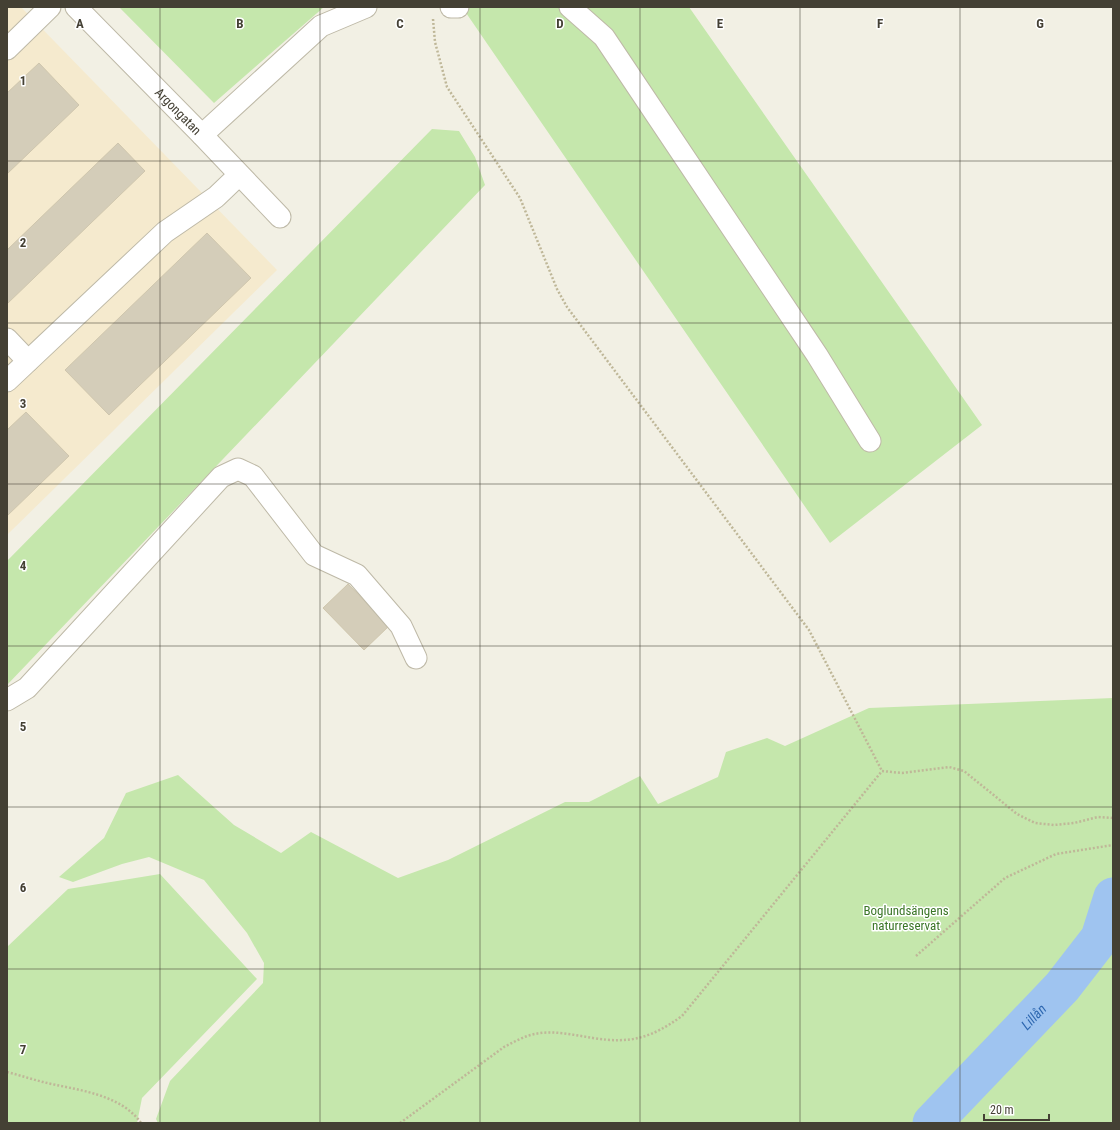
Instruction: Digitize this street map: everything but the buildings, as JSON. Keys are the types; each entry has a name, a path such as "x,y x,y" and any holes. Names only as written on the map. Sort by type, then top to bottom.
{"street":[{"path":"7,49 50,7"},
{"name":"Argongatan","path":"76,7 280,217"},
{"path":"202,135 321,26 366,7"},
{"path":"442,11 458,7"},
{"path":"570,7 604,37 818,355 870,440"},
{"path":"7,381 164,232 216,197 239,175"},
{"path":"7,339 28,361"},
{"path":"7,700 27,688 221,477 238,469 253,476 314,555 357,575 401,626 416,658"}],"path":[{"path":"442,11 434,42 447,87 520,198 557,289 567,307 809,630 882,770"},
{"path":"882,770 902,773 949,767 964,771 1017,814 1035,822 1054,825 1074,823 1098,817 1113,818"},
{"path":"400,1123 504,1047 521,1038 535,1033 553,1033 614,1040 632,1040 648,1036 665,1028 682,1016 882,770"},
{"path":"916,956 1005,878 1056,854 1112,845"},
{"path":"7,1072 105,1098 123,1106 136,1116 141,1123"}],"shaded area":[{"path":"7,7 21,7 277,270 7,535"}],"green space":[{"path":"119,7 324,7 214,103"},
{"path":"462,7 689,7 982,425 830,543"},
{"path":"432,129 459,131 475,157 485,185 7,685 7,561"},
{"name":"Boglundsängens naturreservat","path":"1113,698 1113,1123 158,1123 156,1119 170,1081 263,983 264,963 247,933 204,880 149,857 122,864 73,882 59,877 104,838 126,793 178,775 234,825 281,853 311,832 398,878 448,860 565,802 589,802 640,776 658,804 718,777 726,752 767,738 785,746 869,708"},
{"path":"160,874 257,979 142,1098 137,1123 7,1123 7,947 68,889"}],"waterway":[{"name":"Lillån","path":"932,1123 1062,987 1100,938 1113,897"}]}
